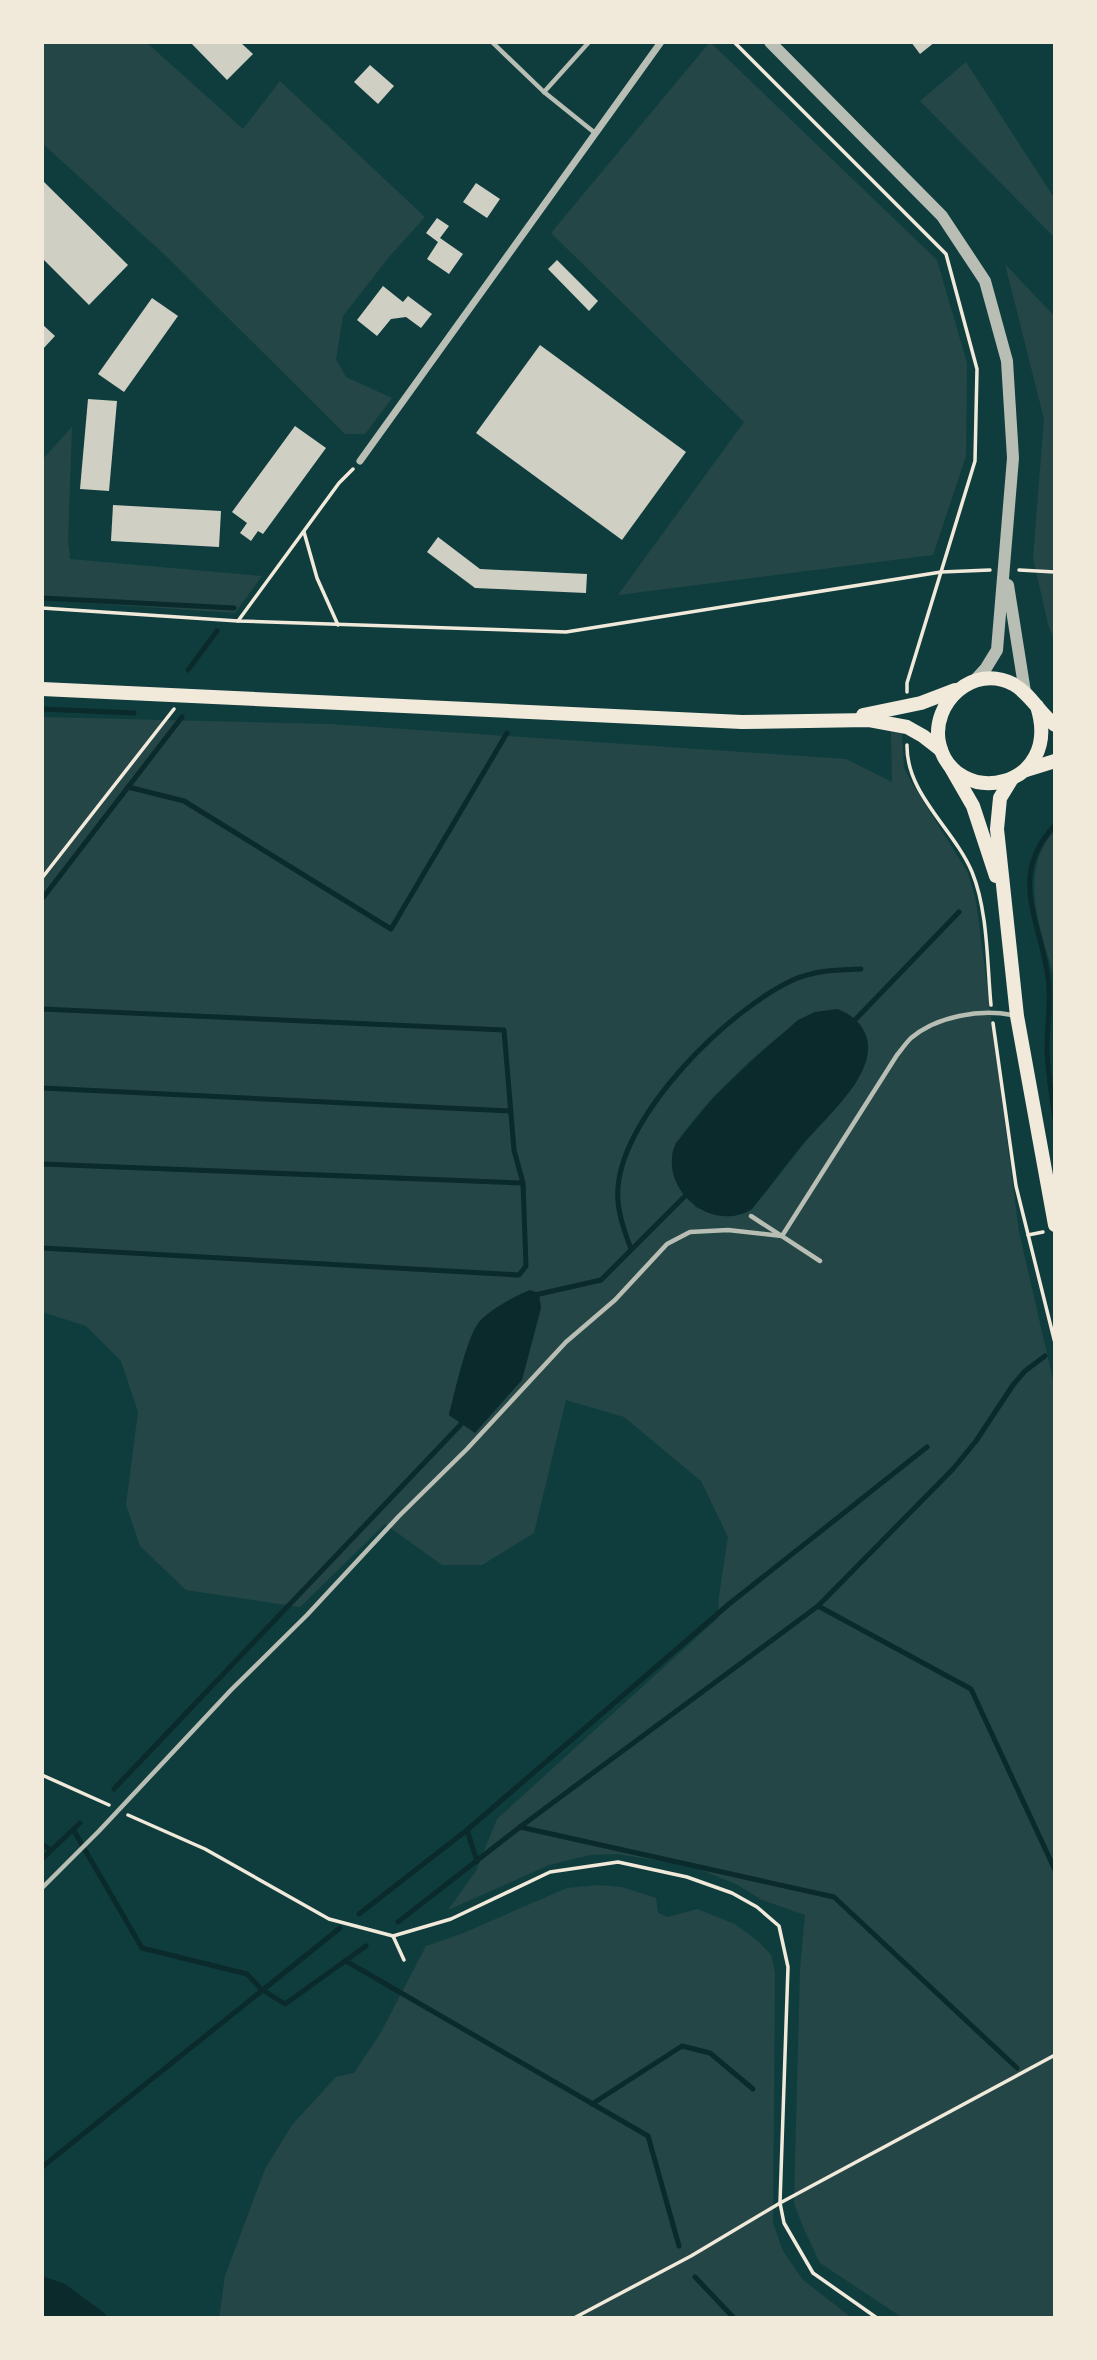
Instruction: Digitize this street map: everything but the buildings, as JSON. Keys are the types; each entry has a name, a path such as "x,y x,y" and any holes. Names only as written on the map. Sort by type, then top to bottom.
{"main road":[{"path":"841,720 928,701 975,680 993,678 1010,682 1026,692 1046,719 1055,725"},
{"path":"959,688 947,701 939,717 937,734 941,750 973,806 1004,899"},
{"path":"42,689 742,722 869,720 907,727 941,750"},
{"path":"1025,771 1035,758 1042,741 1042,723 1037,706"},
{"path":"950,765 962,776 978,782 994,783 1011,780 1025,771 1055,761"},
{"path":"1011,780 1000,797 997,828 1004,899 1017,1016 1055,1225"}],"street":[{"path":"360,461 661,42"},
{"path":"770,42 942,216 985,281 1007,361 1013,458 997,650 975,680"},
{"path":"1005,570 1026,692"}],"lane":[{"path":"492,42 544,92 596,133"},
{"path":"544,92 589,42"},
{"path":"782,1236 897,1055 910,1039 923,1030 953,1018 992,1012 1017,1016"},
{"path":"751,1216 820,1261"},
{"path":"42,1888 231,1690 307,1615 399,1516 467,1449 566,1342 615,1300 667,1244 690,1232 728,1230 782,1236"}],"path":[{"path":"734,42 946,254 977,369 975,461 907,683 907,706"},
{"path":"238,621 340,483 360,461"},
{"path":"304,532 317,578 338,625"},
{"path":"42,608 238,621 566,632 941,572 1055,572"},
{"path":"42,878 184,696"},
{"path":"907,727 907,758 913,778 971,870 981,901 992,1012 1016,1186 1055,1343"},
{"path":"42,1775 205,1849 329,1919 393,1936 451,1919 550,1872 618,1862 687,1877 732,1893 757,1907 779,1926 788,1968 780,2203 784,2222 813,2273 877,2318"},
{"path":"393,1936 404,1960"},
{"path":"574,2318 1055,2055"}],"shaded area":[{"path":"42,42 146,42 243,129 280,81 425,217 389,257 343,316 336,359 346,377 392,398 365,434 345,434 166,256 42,143"},
{"path":"710,42 937,260 967,363 966,456 933,555 618,595 744,422 551,233"},
{"path":"966,62 1055,199 1055,238 920,101"},
{"path":"1005,264 1055,317 1055,642 1048,624 1033,558 1044,419"},
{"path":"72,427 68,539 70,559 262,576 235,613 42,600 42,460"},
{"path":"42,717 331,724 846,759 892,782 891,731 902,733 904,768 968,873 976,901 1019,1232 1055,1388 1055,2318 903,2318 820,2263 794,2203 800,1969 805,1915 762,1900 736,1884 691,1866 617,1854 590,1855 549,1865 448,1910 476,1871 497,1819 718,1618 728,1537 701,1481 624,1417 566,1400 534,1533 482,1565 442,1565 385,1524 300,1607 186,1590 140,1546 126,1505 138,1412 121,1361 86,1326 42,1312","holes":["815,1012 856,1083 752,1209 738,1215 724,1216 695,1207 672,1153 681,1136 715,1096 758,1054","478,1323 463,1425 449,1415 465,1354"]},
{"path":"1055,830 1055,980 1039,923 1034,884 1043,847"},
{"path":"837,1009 850,1015 860,1025 868,1048 866,1063 859,1078 837,1108 802,1145 752,1209 736,1215 720,1216 691,1202 680,1190 674,1176 672,1160 676,1143 714,1097 798,1020 815,1012"},
{"path":"530,1290 539,1293 541,1308 522,1380 475,1433 449,1415 461,1366 474,1329 484,1317 503,1303"},
{"path":"598,1885 622,1887 656,1898 658,1913 668,1917 697,1909 735,1924 771,1955 775,1972 773,2223 783,2251 803,2280 852,2318 219,2318 225,2276 265,2169 292,2125 336,2077 354,2073 380,2034 426,1946 461,1934 567,1888"},
{"path":"42,2276 65,2284 108,2318 42,2318"}],"waterway":[{"path":"42,598 234,608"},
{"path":"188,670 217,631"},
{"path":"42,709 134,713"},
{"path":"42,899 182,717"},
{"path":"128,787 184,801 391,929 507,733"},
{"path":"1055,825 1040,845 1032,865 1030,884 1031,904 1049,987 1047,1051 1055,1120"},
{"path":"852,1023 959,912"},
{"path":"631,1249 618,1203 618,1187 625,1158 639,1128 683,1067 711,1039 767,994 793,980 818,972 861,969"},
{"path":"42,1009 504,1030 514,1150 523,1183 526,1266 519,1275 42,1248"},
{"path":"42,1088 510,1111"},
{"path":"42,1164 523,1183"},
{"path":"535,1295 601,1280 687,1194"},
{"path":"398,1922 520,1827 818,1606 953,1469 976,1441 1013,1385 1025,1371 1045,1356"},
{"path":"114,1789 466,1419"},
{"path":"359,1914 467,1830 729,1604 927,1447"},
{"path":"818,1606 971,1689 1055,1870"},
{"path":"42,1859 80,1823"},
{"path":"520,1827 834,1897 1017,2068"},
{"path":"467,1830 477,1861"},
{"path":"74,1831 142,1948 247,1974 261,1989 285,2004 366,1946"},
{"path":"42,1844 51,1850"},
{"path":"42,2167 340,1928"},
{"path":"346,1961 648,2136 679,2246"},
{"path":"592,2104 682,2046 710,2053 753,2089"},
{"path":"695,2277 734,2318"}]}
